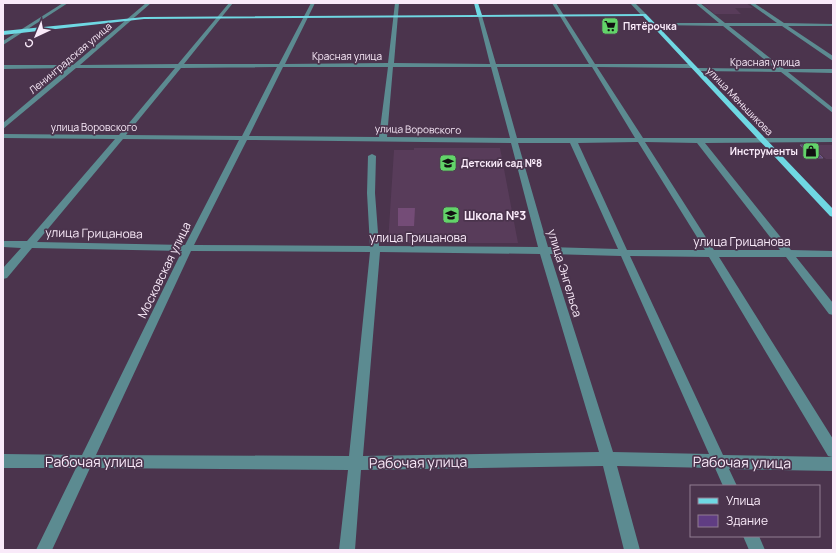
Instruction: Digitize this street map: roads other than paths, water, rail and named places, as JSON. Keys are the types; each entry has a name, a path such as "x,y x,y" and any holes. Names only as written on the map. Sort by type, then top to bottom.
{"main road":[{"name":"улица Энгельса","path":"476,3 480,16"},
{"path":"3,33 132,18 644,15"},
{"name":"улица Меньшикова","path":"644,15 833,214"}],"street":[{"path":"3,43 66,3"},
{"name":"Ленинградская улица","path":"3,127 149,3"},
{"path":"3,275 231,3"},
{"name":"Московская улица","path":"44,550 188,248 313,3"},
{"path":"383,138 392,65 397,3"},
{"path":"554,3 563,15 639,140 712,254 833,451"},
{"name":"улица Меньшикова","path":"632,3 644,15"},
{"path":"697,3 833,110"},
{"path":"752,3 833,59"},
{"name":"улица Энгельса","path":"480,16 544,251 608,459 632,550"},
{"path":"653,24 833,25"},
{"name":"Красная улица","path":"3,67 594,65 782,71 833,71"},
{"name":"улица Воровского","path":"3,136 383,138 573,141 833,140"},
{"path":"700,140 833,310"},
{"path":"573,141 730,485"},
{"path":"347,550 375,250 371,193 372,156"},
{"name":"улица Грицанова","path":"3,244 188,248 833,254"},
{"name":"Рабочая улица","path":"3,461 88,460 356,463 608,459 833,464"},
{"path":"751,537 757,550"}],"place":[{"name":"Пятёрочка","path":"610,26"},
{"name":"Инструменты","path":"811,151"},
{"name":"Детский сад №8","path":"448,163"},
{"name":"Школа №3","path":"451,215"}]}
